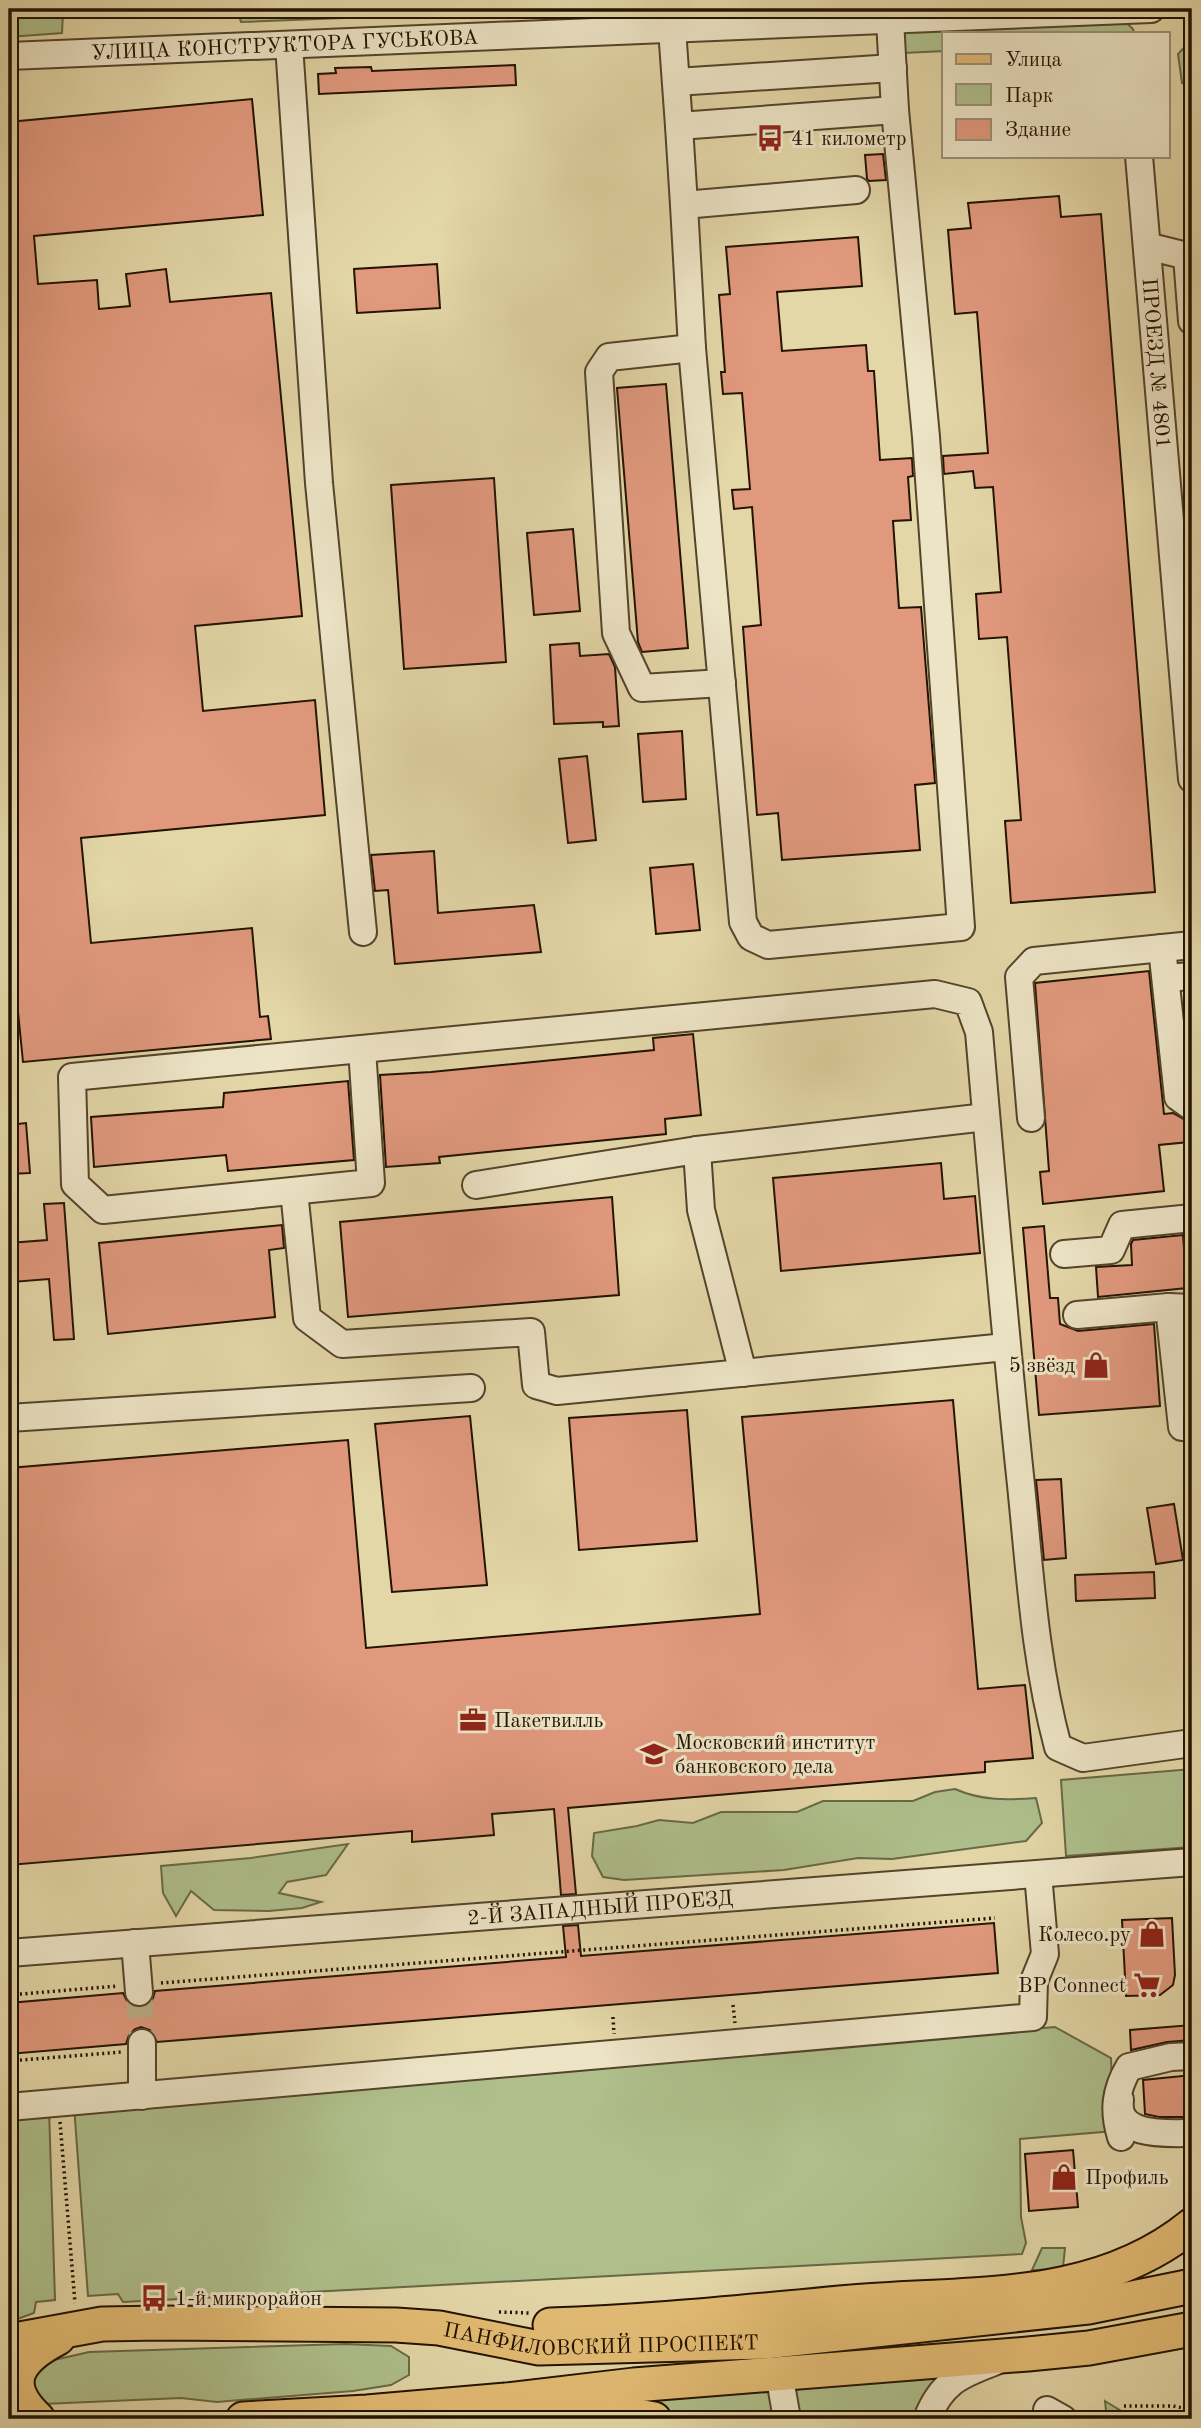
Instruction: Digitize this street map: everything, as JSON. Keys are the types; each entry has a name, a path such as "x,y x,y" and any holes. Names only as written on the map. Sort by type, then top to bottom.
{"main road":[{"path":"439,2328 689,2318 852,2302 1046,2288 1122,2268 1174,2239 1192,2225"},
{"name":"ПАНФИЛОВСКИЙ ПРОСПЕКТ","path":"9,2341 81,2318 161,2323 396,2325 439,2328 539,2348 764,2342 1088,2307 1192,2286"},
{"path":"38,2419 19,2400 14,2388 18,2366 81,2318"},
{"name":"ПАНФИЛОВСКИЙ ПРОСПЕКТ","path":"243,2419 367,2416 634,2385 1028,2354 1090,2348 1192,2329"},
{"path":"506,2400 571,2404 654,2419"}],"street":[{"name":"УЛИЦА КОНСТРУКТОРА ГУСЬКОВА","path":"9,56 890,20 1135,17"},
{"path":"672,29 692,348 743,922 751,937 768,945 961,927 926,437 895,110 890,20"},
{"path":"289,45 319,483 363,932"},
{"path":"676,82 893,68"},
{"path":"678,126 895,110"},
{"name":"ПРОЕЗД № 4801","path":"1139,158 1155,340 1182,543 1192,779"},
{"path":"684,205 856,190"},
{"path":"1147,246 1187,256 1192,321 1155,340"},
{"path":"692,348 610,357 598,372 617,633 642,688 722,683"},
{"path":"1031,1118 1019,977 1034,961 1192,945"},
{"path":"1162,948 1178,1097 1192,1107"},
{"path":"1166,978 1192,976"},
{"path":"362,1049 371,1183 103,1210 75,1184 72,1077 362,1049 935,994 968,1002 979,1032 1006,1347 1037,1641 1047,1708 1058,1747 1083,1758 1192,1743"},
{"path":"477,1185 697,1150 986,1117"},
{"path":"697,1150 701,1210 743,1373"},
{"path":"294,1191 307,1318 342,1344 531,1332 536,1385 557,1391 1006,1347"},
{"path":"1063,1254 1111,1250 1122,1225 1192,1218"},
{"path":"1077,1315 1181,1308 1182,1427"},
{"path":"9,1418 471,1388"},
{"name":"2-Й ЗАПАДНЫЙ ПРОЕЗД","path":"9,1953 1192,1862"},
{"path":"9,2107 1033,2017 1034,1981 1045,1954 1038,1874"},
{"path":"135,1943 139,1988"},
{"path":"142,2047 142,2096"},
{"path":"1133,2135 1127,2114 1127,2097 1135,2076 1182,2056"},
{"path":"1182,2056 1129,2067 1116,2096 1116,2119 1133,2135 1192,2133"},
{"path":"927,2419 933,2403 947,2384 967,2372 1028,2354"},
{"path":"779,2373 787,2419"}],"path":[{"path":"9,1995 139,1988 995,1918"},
{"path":"9,2061 142,2047"},
{"path":"58,2102 81,2318"},
{"path":"1124,2406 1173,2406 1192,2410"}],"green space":[{"path":"237,9 571,9 241,22"},
{"path":"63,12 62,33 9,37 9,13"},
{"path":"1121,18 1134,32 942,32 942,51 904,53 903,27"},
{"path":"1192,39 1192,88 1182,83 1178,54"},
{"path":"1192,1769 1192,1847 1066,1856 1061,1780"},
{"path":"955,1789 995,1799 1036,1798 1042,1823 1026,1841 892,1859 858,1858 784,1870 624,1880 603,1877 592,1856 594,1833 659,1820 693,1823 721,1812 797,1812 823,1801 913,1801 935,1792"},
{"path":"348,1844 326,1875 287,1882 279,1893 321,1902 302,1908 269,1911 214,1910 191,1891 176,1916 163,1893 161,1866 251,1858"},
{"path":"1055,2027 1111,2058 1114,2131 1020,2139 1021,2217 1026,2243 1022,2254 123,2302 118,2294 88,2296 74,2106"},
{"path":"49,2109 55,2300 36,2302 34,2313 9,2322 9,2112"},
{"path":"1042,2248 1065,2248 1063,2267 1050,2271 1032,2270"},
{"path":"345,2344 391,2346 409,2357 409,2375 391,2385 353,2391 217,2402 181,2398 43,2404 31,2395 28,2373 41,2363 89,2352"},
{"path":"938,2372 916,2419 679,2419 640,2403 676,2393"},
{"path":"1105,2401 1123,2412 1179,2415 1192,2419 1107,2419"}],"building":[{"path":"515,65 516,85 319,94 318,74 336,73 335,68 371,67 372,71"},
{"path":"252,99 263,215 34,236 38,284 97,280 99,309 130,306 126,274 166,269 170,302 271,293 302,616 195,626 203,711 315,700 325,815 81,838 91,943 252,928 260,1017 268,1016 271,1039 23,1062 18,1012 9,1013 9,951 15,950 9,890 9,122"},
{"path":"883,154 886,180 869,181 865,155"},
{"path":"1059,196 1061,217 1101,214 1155,892 1011,903 1005,821 1021,820 1007,637 979,639 976,594 1001,592 993,487 975,488 973,471 944,474 943,456 988,453 977,312 955,314 948,230 971,228 968,203"},
{"path":"858,237 862,286 777,292 782,351 866,345 868,371 874,371 880,460 912,458 913,476 908,477 911,520 893,521 899,608 921,607 935,783 915,785 920,850 782,860 778,813 757,815 743,627 761,625 752,507 734,509 732,490 750,489 742,393 723,394 721,372 725,372 719,295 730,294 726,247"},
{"path":"437,264 440,308 357,313 354,269"},
{"path":"666,384 688,648 642,652 638,642 617,388"},
{"path":"494,478 506,662 404,669 391,485"},
{"path":"573,529 580,611 534,615 527,533"},
{"path":"579,643 580,656 609,654 615,667 619,726 603,727 603,722 554,724 550,645"},
{"path":"682,731 686,799 643,802 638,734"},
{"path":"587,756 596,840 568,843 559,759"},
{"path":"434,851 438,913 534,905 541,952 395,964 388,890 375,891 371,855"},
{"path":"693,864 700,930 656,934 650,868"},
{"path":"1149,971 1164,1114 1173,1113 1187,1121 1189,1142 1159,1145 1164,1191 1043,1204 1040,1172 1049,1171 1035,983"},
{"path":"693,1034 701,1115 665,1119 666,1134 439,1157 440,1163 386,1167 380,1075 654,1050 653,1038"},
{"path":"348,1081 354,1160 228,1171 226,1155 94,1167 91,1117 223,1107 224,1093"},
{"path":"26,1123 30,1173 9,1174 9,1125"},
{"path":"941,1163 944,1199 975,1196 980,1253 781,1271 773,1178"},
{"path":"612,1197 619,1295 348,1317 340,1222"},
{"path":"64,1203 74,1339 54,1340 49,1279 12,1282 9,1243 47,1240 44,1204"},
{"path":"282,1225 284,1248 269,1250 275,1317 108,1334 99,1243"},
{"name":"5 звёзд","path":"1044,1226 1050,1298 1058,1298 1060,1324 1078,1331 1154,1324 1160,1406 1039,1415 1023,1228"},
{"path":"1183,1235 1187,1288 1098,1297 1096,1267 1132,1265 1133,1240"},
{"path":"953,1400 978,1689 1025,1685 1033,1758 985,1762 985,1772 568,1808 576,1894 561,1895 554,1809 492,1814 494,1835 412,1842 412,1831 9,1865 9,1468 348,1440 366,1648 760,1614 742,1417"},
{"path":"687,1410 697,1541 579,1550 569,1418"},
{"path":"470,1416 487,1585 392,1592 375,1424"},
{"path":"1061,1479 1066,1558 1044,1560 1036,1480"},
{"path":"1174,1504 1183,1560 1156,1564 1147,1508"},
{"path":"1154,1572 1155,1598 1076,1601 1075,1575"},
{"path":"1172,1918 1175,1975 1173,1985 1160,1995 1126,1996 1122,1920"},
{"path":"994,1923 998,1973 157,2042 150,2030 141,2027 129,2035 126,2044 9,2054 9,2003 123,1993 132,2006 140,2008 148,2005 155,1991 566,1957 563,1926 578,1925 581,1956"},
{"path":"1192,2025 1192,2040 1131,2050 1130,2030"},
{"path":"1192,2075 1192,2117 1159,2117 1145,2114 1143,2080"},
{"path":"1073,2150 1078,2207 1029,2211 1025,2154"}],"tunnel":[{"path":"139,1992 142,2043"}],"place":[{"name":"41 километр","path":"770,138"},
{"name":"5 звёзд","path":"1096,1365"},
{"name":"Пакетвилль","path":"473,1720"},
{"name":"Московский институт банковского дела","path":"654,1754"},
{"name":"Колесо.ру","path":"1152,1934"},
{"name":"ВР Connect","path":"1147,1985"},
{"name":"Профиль","path":"1064,2177"},
{"name":"1-й микрорайон","path":"154,2298"}]}
